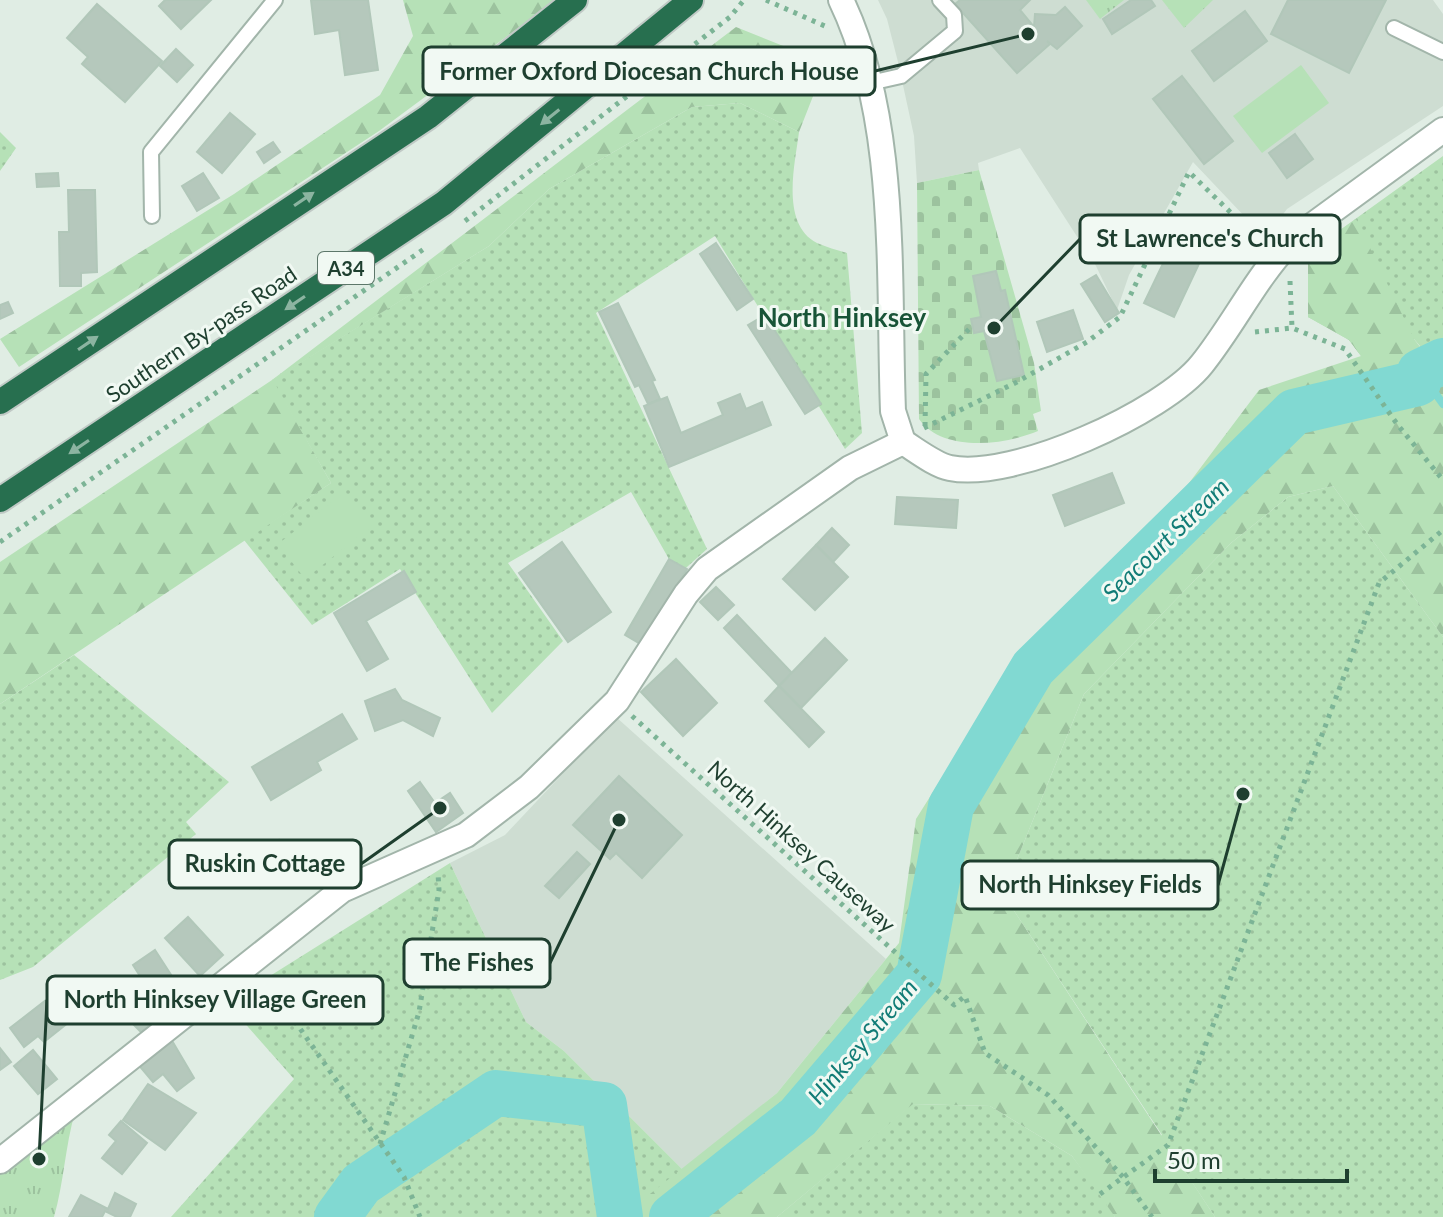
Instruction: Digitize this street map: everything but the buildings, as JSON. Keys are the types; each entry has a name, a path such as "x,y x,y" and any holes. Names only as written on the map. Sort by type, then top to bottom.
{"highway":[{"path":"0,402 428,117 575,0"},
{"name":"Southern By-pass Road","path":"0,500 444,203 683,7 700,0"}],"street":[{"path":"841,0 866,59 884,187 893,411 903,442 950,468 1006,466 1056,453 1174,391 1202,365 1283,249 1443,130"},
{"path":"0,1161 251,959 342,890 466,835 529,787 617,701 686,594 707,569 850,468 903,442"}],"lane":[{"path":"152,216 151,152 275,0"},
{"path":"870,83 901,76 955,31 954,15 940,0"},
{"path":"1394,28 1443,52"}],"path":[{"path":"766,0 838,31"},
{"path":"903,442 1087,342 1120,317 1189,172 1283,249 1292,328 1345,349 1397,424 1443,480"},
{"path":"925,428 926,374 972,326"},
{"path":"1100,1194 1168,1145 1379,583 1443,530"},
{"name":"North Hinksey Causeway","path":"617,701 954,1005 965,996 985,1053 1048,1095 1123,1177"},
{"path":"381,1145 419,1012 439,890 437,848"},
{"path":"251,959 401,1172 420,1217"},
{"path":"1123,1177 1152,1217"}],"shaded area":[{"path":"878,0 1433,0 1443,14 1443,106 1287,209 1265,238 1193,162 1129,275 1117,310 1096,266 1020,148 978,163 979,170 917,183 914,136 887,19"},
{"path":"616,717 886,959 777,1093 683,1170 564,1051 526,1022 450,863 505,835"}],"green space":[{"path":"403,0 556,0 379,131 19,367 0,339 234,194 380,95 413,36"},
{"path":"1086,0 1124,0 1100,19"},
{"path":"1162,0 1213,0 1184,28"},
{"path":"736,27 826,63 799,132 740,103 692,107 549,189 489,246 273,380 331,483 0,704 0,562 272,380"},
{"path":"1301,65 1329,103 1262,153 1233,116"},
{"path":"740,103 799,132 793,176 794,208 798,222 805,234 817,243 847,253 862,433 845,449 715,236 596,313 707,549 678,575 631,492 508,563 563,641 492,713 400,569 312,625 244,540 331,483 272,380 489,246 549,189 692,107"},
{"path":"0,132 16,148 0,171"},
{"path":"1443,156 1443,361 1436,365 1414,339 1361,356 1349,340 1308,317 1308,253"},
{"path":"979,170 1034,363 1041,411 1033,414 1038,431 1009,440 975,443 943,437 919,419 917,183"},
{"path":"1356,219 1414,339 1443,377 1443,637 1333,486 1288,497 1231,543 1084,694 1003,894 1215,1217 1115,1217 1072,1156 990,1106 913,1104 777,1217 621,1217 777,1093 899,943 916,819 1021,652 1180,495 1259,390 1361,356 1349,340 1308,317 1308,253"},
{"path":"1333,486 1443,637 1443,1217 1215,1217 1174,1155 1107,1203 1115,1217 777,1217 912,1104 990,1106 1072,1156 1093,1184 1162,1135 1003,894 1084,694 1231,543 1288,497"},
{"path":"345,492 372,526 305,579 278,544"},
{"path":"74,655 229,782 186,822 196,834 33,967 0,980 0,704"},
{"path":"450,863 526,1022 564,1051 683,1170 621,1217 171,1217 294,1079 227,1003"},
{"path":"75,1112 54,1217 0,1217 0,1170"}],"waterway":[{"name":"Seacourt Stream","path":"672,1217 798,1117 919,975 951,806 1033,668 1294,412 1418,383 1420,372 1443,361"},
{"path":"1420,372 1443,404"},
{"name":"Hinksey Stream","path":"337,1217 361,1184 496,1093 604,1105 620,1217"}],"place":[{"name":"Former Oxford Diocesan Church House","path":"1028,34"},
{"name":"St Lawrence's Church","path":"994,328"},
{"name":"North Hinksey Fields","path":"1243,794"},
{"name":"Ruskin Cottage","path":"440,808"},
{"name":"The Fishes","path":"619,820"},
{"name":"North Hinksey Village Green","path":"39,1159"}],"district":[{"name":"North Hinksey","path":"842,317"}]}
